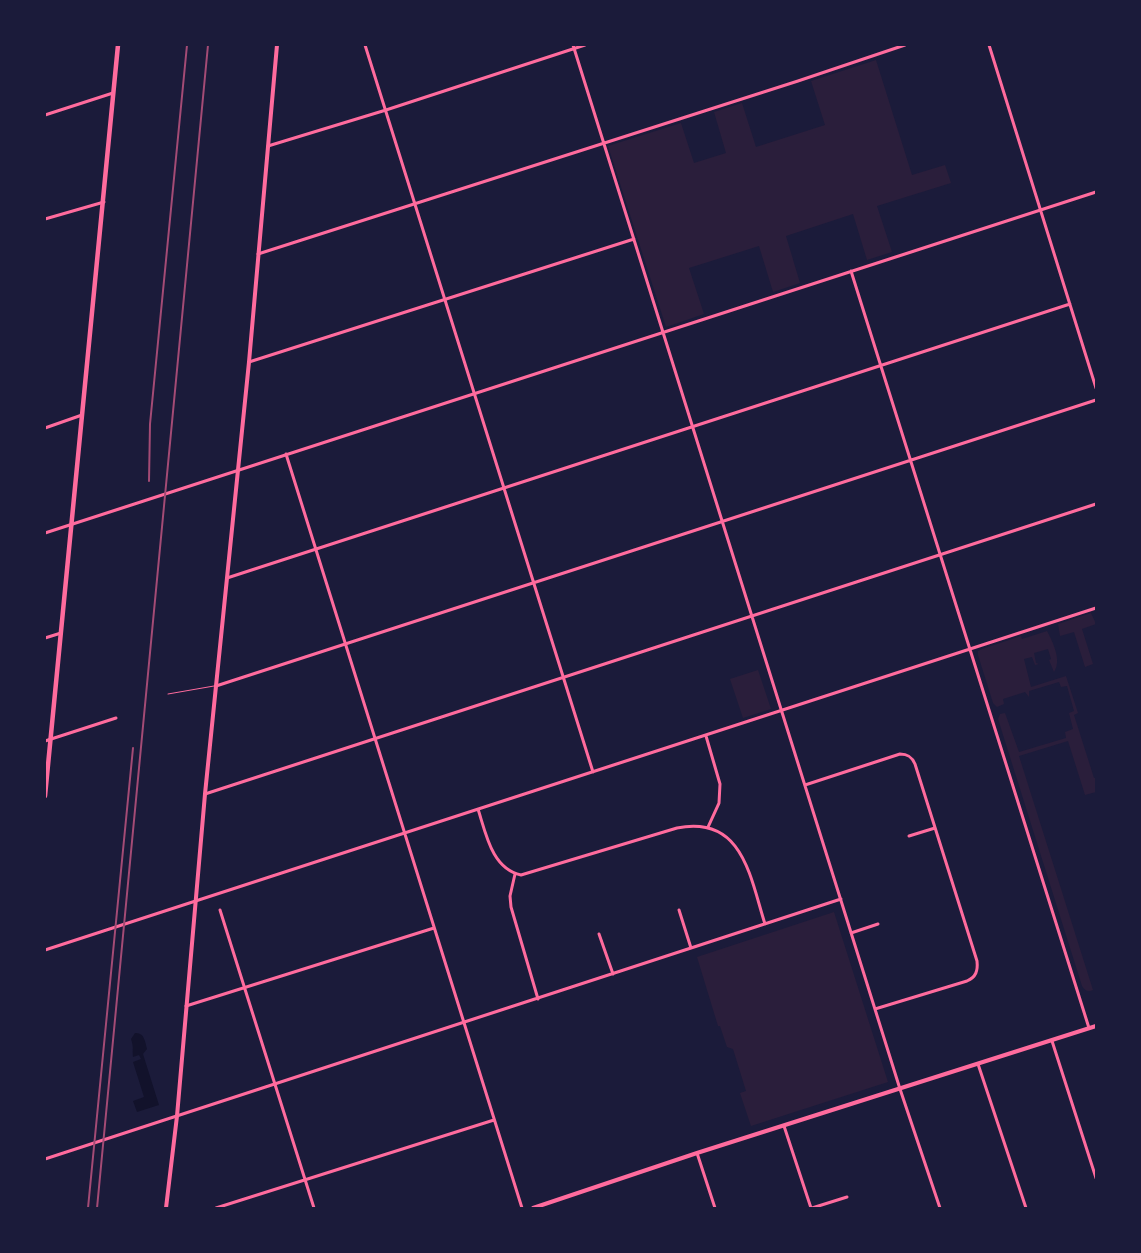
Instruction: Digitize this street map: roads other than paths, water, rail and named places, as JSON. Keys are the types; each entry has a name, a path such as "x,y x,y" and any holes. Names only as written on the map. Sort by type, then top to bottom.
{"main road":[{"path":"45,796 48,741 62,632 118,45"}],"street":[{"path":"166,1208 226,578 249,362 257,254 277,45"},
{"path":"365,45 593,772"},
{"path":"268,146 386,110 574,47 585,45"},
{"path":"257,254 905,45"},
{"path":"989,45 1096,388"},
{"path":"574,47 900,1089 940,1208"},
{"path":"45,116 114,93"},
{"path":"45,532 1096,192"},
{"path":"45,219 104,202"},
{"path":"249,362 634,239"},
{"path":"851,271 1089,1028"},
{"path":"226,578 1070,304"},
{"path":"216,686 1096,400"},
{"path":"45,428 83,415"},
{"path":"286,454 522,1208"},
{"path":"205,794 1096,504"},
{"path":"45,950 1096,608"},
{"path":"45,638 62,632"},
{"path":"48,741 116,718"},
{"path":"706,736 720,784 719,803 708,827"},
{"path":"805,785 905,754 913,759 936,828 977,961 976,974 967,981 875,1009"},
{"path":"478,809 494,855 515,874 529,874 677,828 687,826 708,827 716,830 731,842 745,860 765,924"},
{"path":"909,836 936,828"},
{"path":"515,874 511,890 511,907 538,999"},
{"path":"45,1159 841,900"},
{"path":"220,910 314,1208"},
{"path":"678,910 691,948"},
{"path":"851,933 878,924"},
{"path":"186,1007 434,928"},
{"path":"599,934 613,974"},
{"path":"533,1208 1096,1026"},
{"path":"1052,1041 1096,1178"},
{"path":"978,1064 1026,1208"},
{"path":"216,1208 494,1120"},
{"path":"784,1126 811,1208 848,1197"},
{"path":"697,1154 715,1208"}],"lane":[{"path":"168,694 216,686"}],"railway":[{"path":"149,481 150,424 187,45"},
{"path":"97,1208 208,45"},
{"path":"88,1208 133,748"}]}
